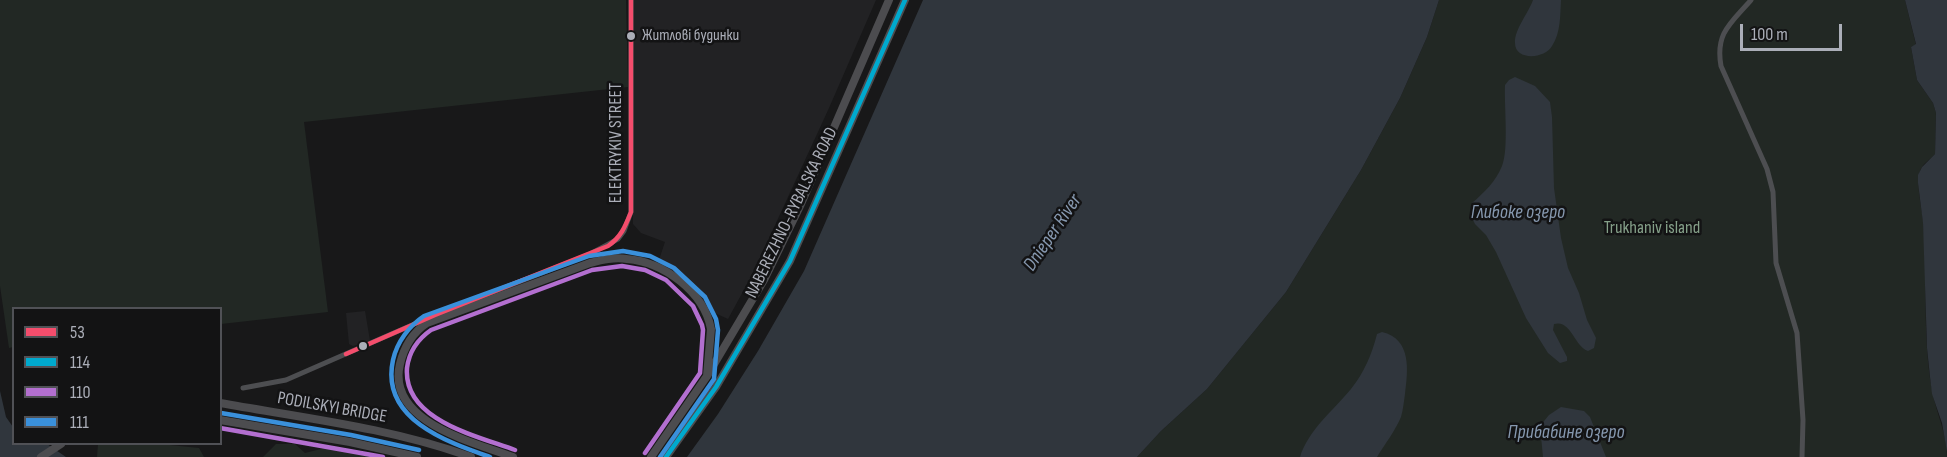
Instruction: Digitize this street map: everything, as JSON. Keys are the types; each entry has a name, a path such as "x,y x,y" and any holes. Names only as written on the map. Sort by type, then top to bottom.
{"main road":[{"name":"NABEREZHNO-RYBALSKA ROAD","path":"651,457 707,376 784,242 889,0"},
{"name":"NABEREZHNO-RYBALSKA ROAD","path":"666,457 716,387 790,261 905,0"},
{"path":"513,457 430,424 411,408 398,382 401,360 413,336 428,324 590,263 622,258 646,262 670,274 683,285 699,301 705,312 711,329 707,376"},
{"name":"PODILSKYI BRIDGE","path":"222,403 368,429 417,440 471,457"},
{"name":"PODILSKYI BRIDGE","path":"222,420 350,442 417,457"},
{"path":"41,457 60,445"}],"street":[{"name":"ELEKTRYKIV STREET","path":"243,388 286,380 435,315 590,254 618,239 624,231 631,212 631,0"},
{"path":"1751,0 1726,29 1718,46 1718,54 1721,66 1767,169 1773,192 1776,263 1797,333 1803,457"}],"shaded area":[{"path":"633,0 876,0 752,275 728,319 704,308 700,301 657,266 665,242 641,233 633,224"},
{"path":"365,311 370,341 353,346 349,344 346,313"}],"green space":[{"path":"0,0 626,0 628,87 304,122 328,312 222,324 222,307 12,307 12,347 9,348 0,286"},
{"name":"Trukhaniv island","path":"1439,0 1905,0 1916,45 1911,47 1917,80 1933,103 1936,113 1935,154 1922,167 1919,185 1923,221 1929,369 1947,457 1137,457 1161,431 1207,389 1286,292 1361,170 1400,98 1427,37"},
{"path":"276,444 295,444 305,453 329,447 381,457 263,457"},
{"path":"98,445 170,445 199,448 204,457 97,457"}],"water":[{"name":"Dnieper River","path":"923,0 1439,0 1427,37 1400,98 1361,170 1286,292 1207,389 1161,431 1137,457 687,457 718,414 758,351 804,271"},
{"path":"1533,0 1561,0 1560,24 1555,41 1548,50 1537,56 1520,53 1515,43 1517,32"},
{"path":"1905,0 1947,0 1947,452 1942,423 1932,394 1930,377 1923,223 1918,183 1918,175 1922,167 1935,154 1936,113 1933,103 1917,80 1911,47 1916,44"},
{"name":"Глибоке озеро","path":"1515,77 1535,86 1550,102 1554,188 1561,238 1568,268 1596,338 1594,348 1588,351 1579,344 1565,325 1554,324 1553,330 1567,357 1567,361 1560,363 1548,353 1526,318 1496,252 1471,216 1472,203 1489,186 1502,166 1506,138 1505,85"},
{"path":"1382,332 1399,341 1406,357 1407,376 1401,417 1377,457 1300,457 1315,429 1360,376 1377,334"},
{"path":"0,391 6,417 12,426 12,445 48,445 66,457 0,457"},
{"name":"Прибабине озеро","path":"1561,407 1584,411 1590,417 1606,457 1543,457 1540,426 1549,415"}],"transit line":[{"name":"53","path":"346,354 435,315 608,246 619,235 631,212 631,0"},
{"name":"114","path":"666,457 716,387 790,261 905,0"},
{"name":"111","path":"490,457 437,435 407,413 397,398 392,380 393,360 401,341 413,325 424,316 589,256 623,251 650,256 674,268 705,297 716,319 718,330 714,379 660,457"},
{"name":"110","path":"515,450 463,432 429,413 417,401 409,386 407,368 415,346 431,330 592,270 622,266 645,270 666,280 693,306 703,330 700,373 645,453"},
{"name":"111","path":"222,413 351,435 419,450"},
{"name":"110","path":"222,428 383,457"}],"place":[{"name":"Житлові будинки","path":"631,36"}]}
